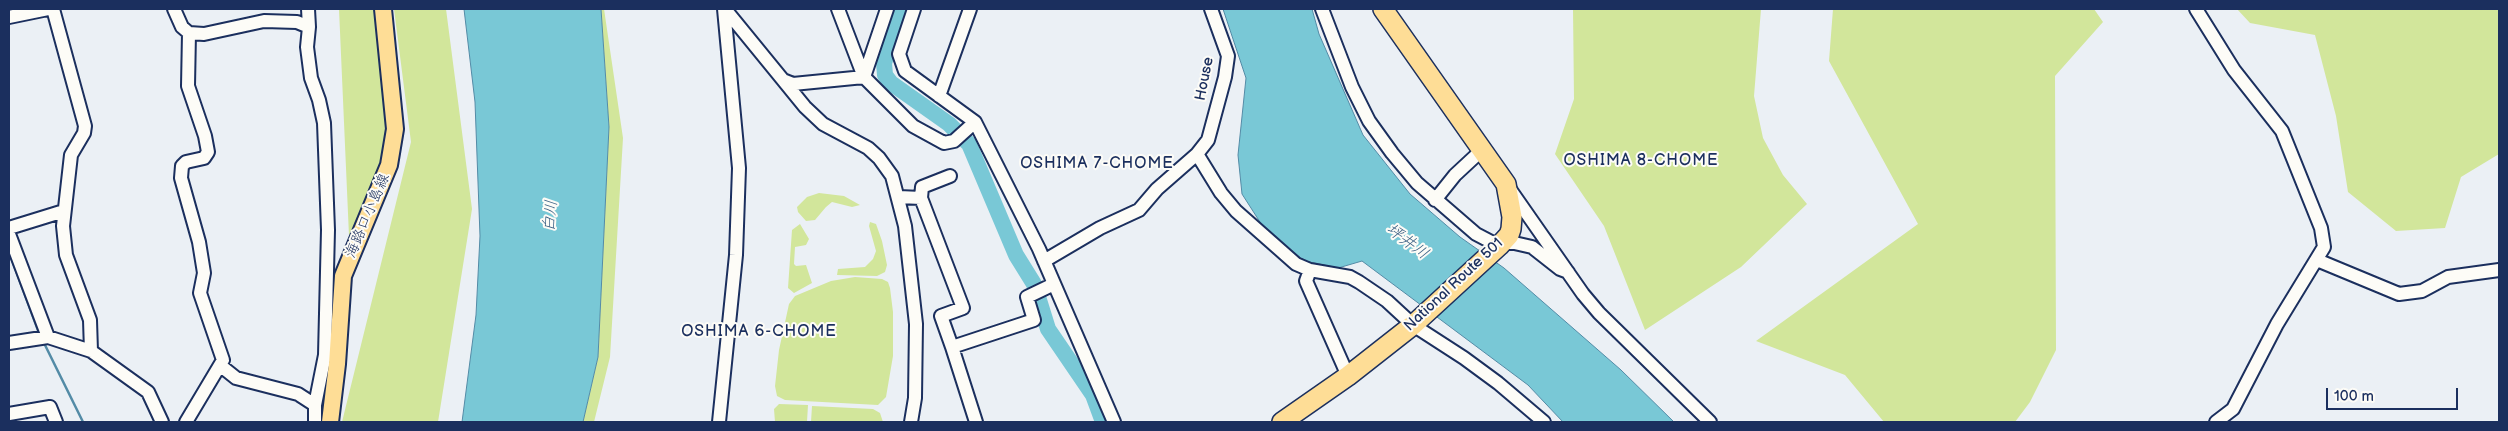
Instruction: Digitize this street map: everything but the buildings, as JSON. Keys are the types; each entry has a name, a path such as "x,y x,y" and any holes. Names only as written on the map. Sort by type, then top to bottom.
{"highway":[{"name":"National Route 501","path":"1282,422 1348,376 1415,323 1497,247 1509,235 1511,229 1512,217 1506,184 1383,9"}],"main road":[{"name":"海路口小島線","path":"330,422 337,364 343,276 389,165 395,129 383,9"}],"street":[{"path":"9,18 48,9"},
{"path":"53,9 85,126 84,133 71,155 64,210 66,255 90,320 91,351"},
{"path":"174,9 182,27 189,33 204,34 264,21 296,22 309,27"},
{"path":"308,9 307,48 311,78 319,100 324,123 328,230 325,355 315,405 315,422"},
{"path":"725,9 805,107 824,124 868,148 879,158 892,176 905,226 916,324 916,398 911,422"},
{"path":"719,422 736,255 739,168 725,9"},
{"path":"838,9 864,77 913,126 944,142 954,141 975,122"},
{"path":"864,77 887,9"},
{"path":"914,9 899,54 905,71 975,122 1044,261 1114,422"},
{"path":"939,96 970,9"},
{"name":"House","path":"1044,261 1100,228 1139,210 1157,189 1197,154 1208,140 1226,76 1228,56 1211,9"},
{"path":"1322,9 1352,87 1369,121 1392,153 1435,200 1476,234 1497,247 1510,242 1532,247 1560,269 1568,272"},
{"path":"2196,9 2234,70 2286,140 2321,228 2324,247 2277,324 2232,409 2216,422"},
{"path":"186,422 223,360 200,293 204,273 199,242 181,178 182,166 186,162 204,158 208,152 205,136 188,86 189,33"},
{"path":"783,80 793,84 864,77"},
{"path":"1435,200 1454,175 1483,149"},
{"path":"1197,154 1221,193 1236,211 1296,264 1310,270 1350,277 1387,301 1464,358 1544,422"},
{"path":"950,176 922,187 921,198 963,308 941,316 976,422"},
{"path":"1506,184 1599,313 1710,422"},
{"path":"899,197 921,198"},
{"path":"9,228 64,210"},
{"path":"9,234 48,337"},
{"path":"2316,260 2399,294 2422,291 2448,278 2499,270"},
{"path":"1310,270 1306,281 1348,376"},
{"path":"952,347 1034,320 1027,297 1054,284"},
{"path":"9,344 48,337 91,351 148,392 162,422"},
{"path":"221,366 236,378 298,394 315,405"},
{"path":"9,414 50,407 56,422"}],"green space":[{"path":"339,9 374,9 387,121 378,174 349,236"},
{"path":"394,9 446,9 472,209 438,422 342,422 411,142"},
{"path":"601,9 604,9 623,138 610,357 594,422 583,422 598,357 609,127"},
{"path":"1573,9 1761,9 1754,96 1763,138 1783,175 1807,204 1741,267 1645,330 1604,226 1555,154 1574,99"},
{"path":"1833,9 2094,9 2103,22 2055,76 2056,350 2030,402 2015,422 1884,422 1845,375 1756,341 1918,224 1829,61"},
{"path":"2237,9 2499,9 2499,154 2461,177 2445,228 2396,231 2348,192 2336,116 2315,35 2250,23"},
{"path":"819,193 844,196 860,205 852,207 832,202 815,220 806,221 798,212 797,207 807,197"},
{"path":"870,222 876,224 882,241 887,265 885,272 877,276 837,275 838,269 865,267 873,259 876,251 869,226"},
{"path":"800,224 809,239 806,245 795,247 794,264 796,266 806,265 812,283 794,293 788,288 792,230"},
{"path":"855,277 882,279 888,282 890,288 893,312 893,356 886,397 878,405 785,400 777,396 775,386 779,350 789,304 795,296 831,281"},
{"path":"779,404 808,405 807,422 775,422 774,409"},
{"path":"812,406 873,409 880,413 883,422 811,422"}],"water":[{"name":"白川","path":"464,9 601,9 609,127 598,357 583,422 462,422 476,315 480,236 475,102"},
{"name":"坪井川","path":"1223,9 1312,9 1319,34 1363,135 1410,194 1460,237 1504,268 1621,370 1674,422 1563,422 1528,385 1362,261 1338,268 1305,261 1267,233 1242,194 1238,155 1246,78"}],"waterway":[{"path":"901,9 884,63 885,75 891,83 949,124 969,144 1016,255 1034,284 1048,329 1093,395 1103,422"},
{"path":"9,252 39,333"},
{"path":"44,343 83,422"}],"district":[{"name":"OSHIMA 8-CHOME","path":"1641,161"},
{"name":"OSHIMA 7-CHOME","path":"1097,164"},
{"name":"OSHIMA 6-CHOME","path":"759,332"}]}
